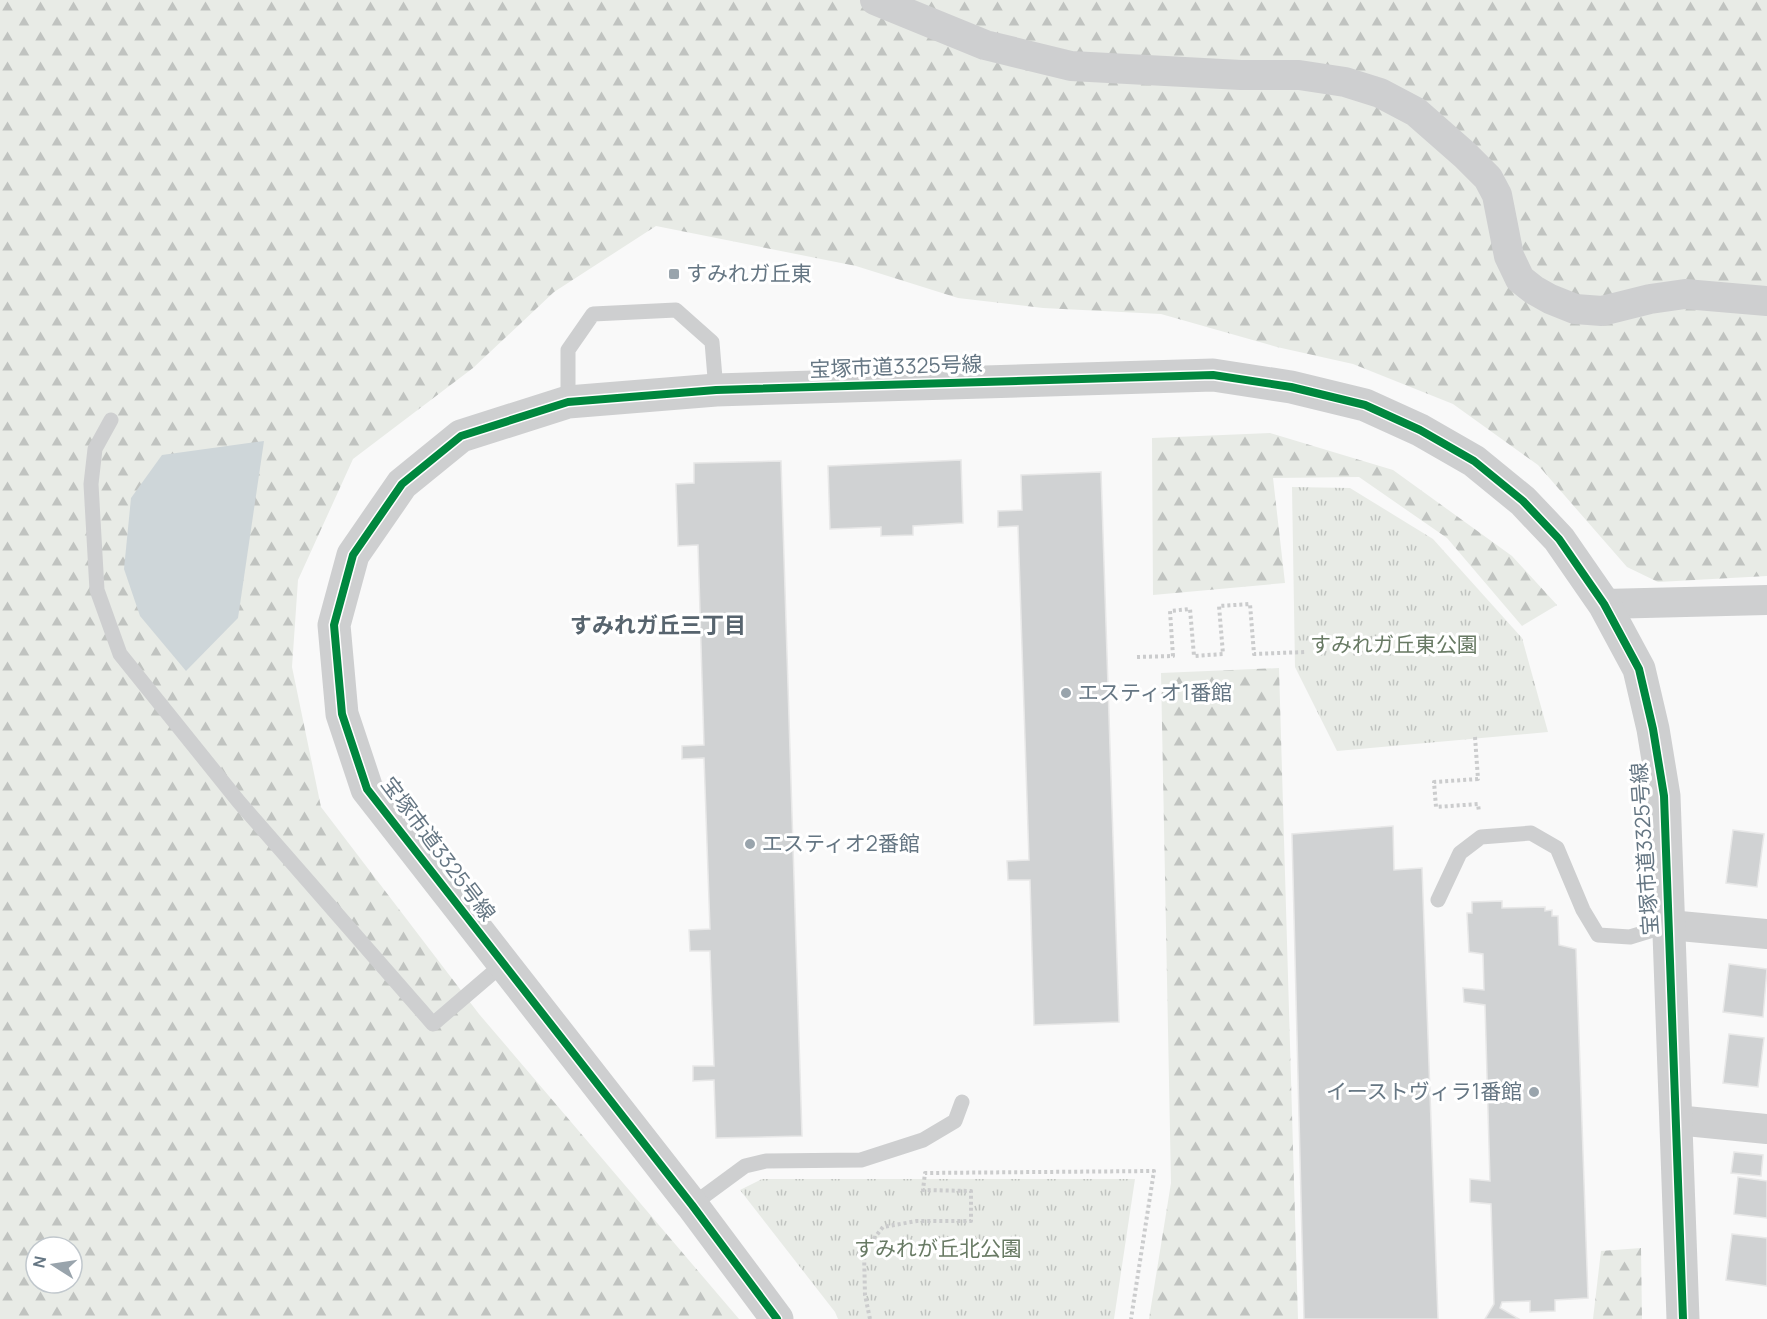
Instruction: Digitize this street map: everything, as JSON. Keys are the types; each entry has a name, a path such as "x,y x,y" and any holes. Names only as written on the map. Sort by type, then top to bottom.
{"street":[{"path":"875,0 985,45 1071,66 1241,75 1299,75 1345,82 1380,93 1416,112 1488,178 1497,195 1509,256 1520,279 1542,295 1575,309 1602,311 1650,299 1685,294 1767,301"},
{"name":"宝塚市道3325号線","path":"777,1319 692,1205 367,789 342,714 334,625 353,555 402,484 461,436 568,402 716,390 1213,375 1292,387 1365,405 1420,430 1474,461 1523,501 1559,539 1604,604 1639,669 1653,729 1664,796 1683,1319"},
{"path":"1604,604 1767,600"},
{"path":"1669,925 1767,934"},
{"path":"1676,1120 1767,1129"}],"lane":[{"path":"568,402 568,350 593,314 676,310 712,342 716,390"},
{"path":"111,420 95,449 91,483 97,590 120,654 239,802 433,1023 503,964"},
{"path":"1438,900 1460,853 1481,837 1531,833 1557,848 1582,910 1598,934 1629,937 1669,925"},
{"path":"692,1205 745,1166 766,1161 861,1160 923,1140 955,1121 962,1102"}],"path":[{"path":"1137,657 1173,656 1170,611 1190,609 1194,656 1223,654 1219,606 1250,604 1254,654 1305,652"},
{"path":"1475,737 1478,779 1434,782 1436,807 1478,804"},
{"path":"870,1319 865,1295 864,1251 883,1227 917,1221 971,1221 971,1191 923,1190 925,1173 1154,1171 1131,1319"}],"green space":[{"path":"0,0 1767,0 1767,576 1658,582 1627,567 1538,465 1453,404 1353,364 1277,347 1161,314 1043,308 958,298 856,266 656,226 554,292 473,368 353,459 298,580 292,667 321,807 479,1014 739,1319 0,1319"},
{"path":"1270,433 1393,470 1512,556 1557,605 1522,626 1447,538 1359,477 1273,478 1285,583 1153,595 1152,438"},
{"name":"すみれガ丘東公園","path":"1292,487 1350,488 1433,539 1522,638 1548,732 1337,751 1295,667"},
{"path":"1279,668 1298,1319 1149,1319 1171,1183 1161,673"},
{"name":"すみれが丘北公園","path":"762,1179 1135,1179 1114,1319 838,1319 835,1312 740,1190"},
{"path":"1641,1248 1642,1319 1593,1319 1601,1251"}],"shaded area":[{"path":"264,441 238,618 186,671 140,616 124,569 131,498 162,455"}],"building":[{"path":"961,460 963,523 913,526 913,535 881,536 881,527 830,529 828,466"},
{"name":"エスティオ2番館","path":"781,461 802,1136 716,1138 714,1080 693,1081 693,1066 714,1066 710,951 690,951 689,930 710,929 704,758 682,759 682,746 704,745 698,545 678,546 676,484 694,483 694,463"},
{"name":"エスティオ1番館","path":"1101,472 1119,1022 1034,1025 1030,880 1008,880 1007,861 1029,860 1018,526 998,527 998,511 1022,510 1021,475"},
{"path":"1393,826 1394,870 1422,868 1438,1319 1304,1319 1292,834"},
{"path":"1733,830 1764,834 1757,887 1726,883"},
{"name":"イーストヴィラ1番館","path":"1502,901 1502,908 1545,907 1545,911 1552,910 1552,916 1558,916 1559,945 1576,949 1588,1298 1555,1300 1555,1311 1530,1312 1530,1301 1502,1302 1500,1308 1519,1319 1485,1319 1494,1304 1491,1204 1470,1202 1470,1179 1490,1181 1485,1005 1464,1002 1463,988 1484,990 1483,954 1469,952 1467,913 1472,913 1472,902"},
{"path":"1729,964 1767,969 1763,1017 1723,1012"},
{"path":"1729,1034 1764,1038 1758,1087 1723,1083"},
{"path":"1734,1152 1763,1155 1761,1176 1731,1173"},
{"path":"1738,1177 1767,1181 1767,1218 1734,1214"},
{"path":"1732,1234 1767,1238 1767,1286 1726,1280"}],"cycle path":[{"path":"777,1319 692,1205 367,789 342,714 334,625 353,555 402,484 461,436 568,402 716,390 1213,375 1291,387 1365,405 1420,430 1474,461 1523,501 1559,539 1604,604 1639,669 1653,729 1664,796 1683,1319"}],"place":[{"name":"すみれガ丘東","path":"674,274"},
{"name":"エスティオ1番館","path":"1066,693"},
{"name":"エスティオ2番館","path":"750,844"},
{"name":"イーストヴィラ1番館","path":"1534,1092"}],"district":[{"name":"すみれガ丘三丁目","path":"658,625"}]}
